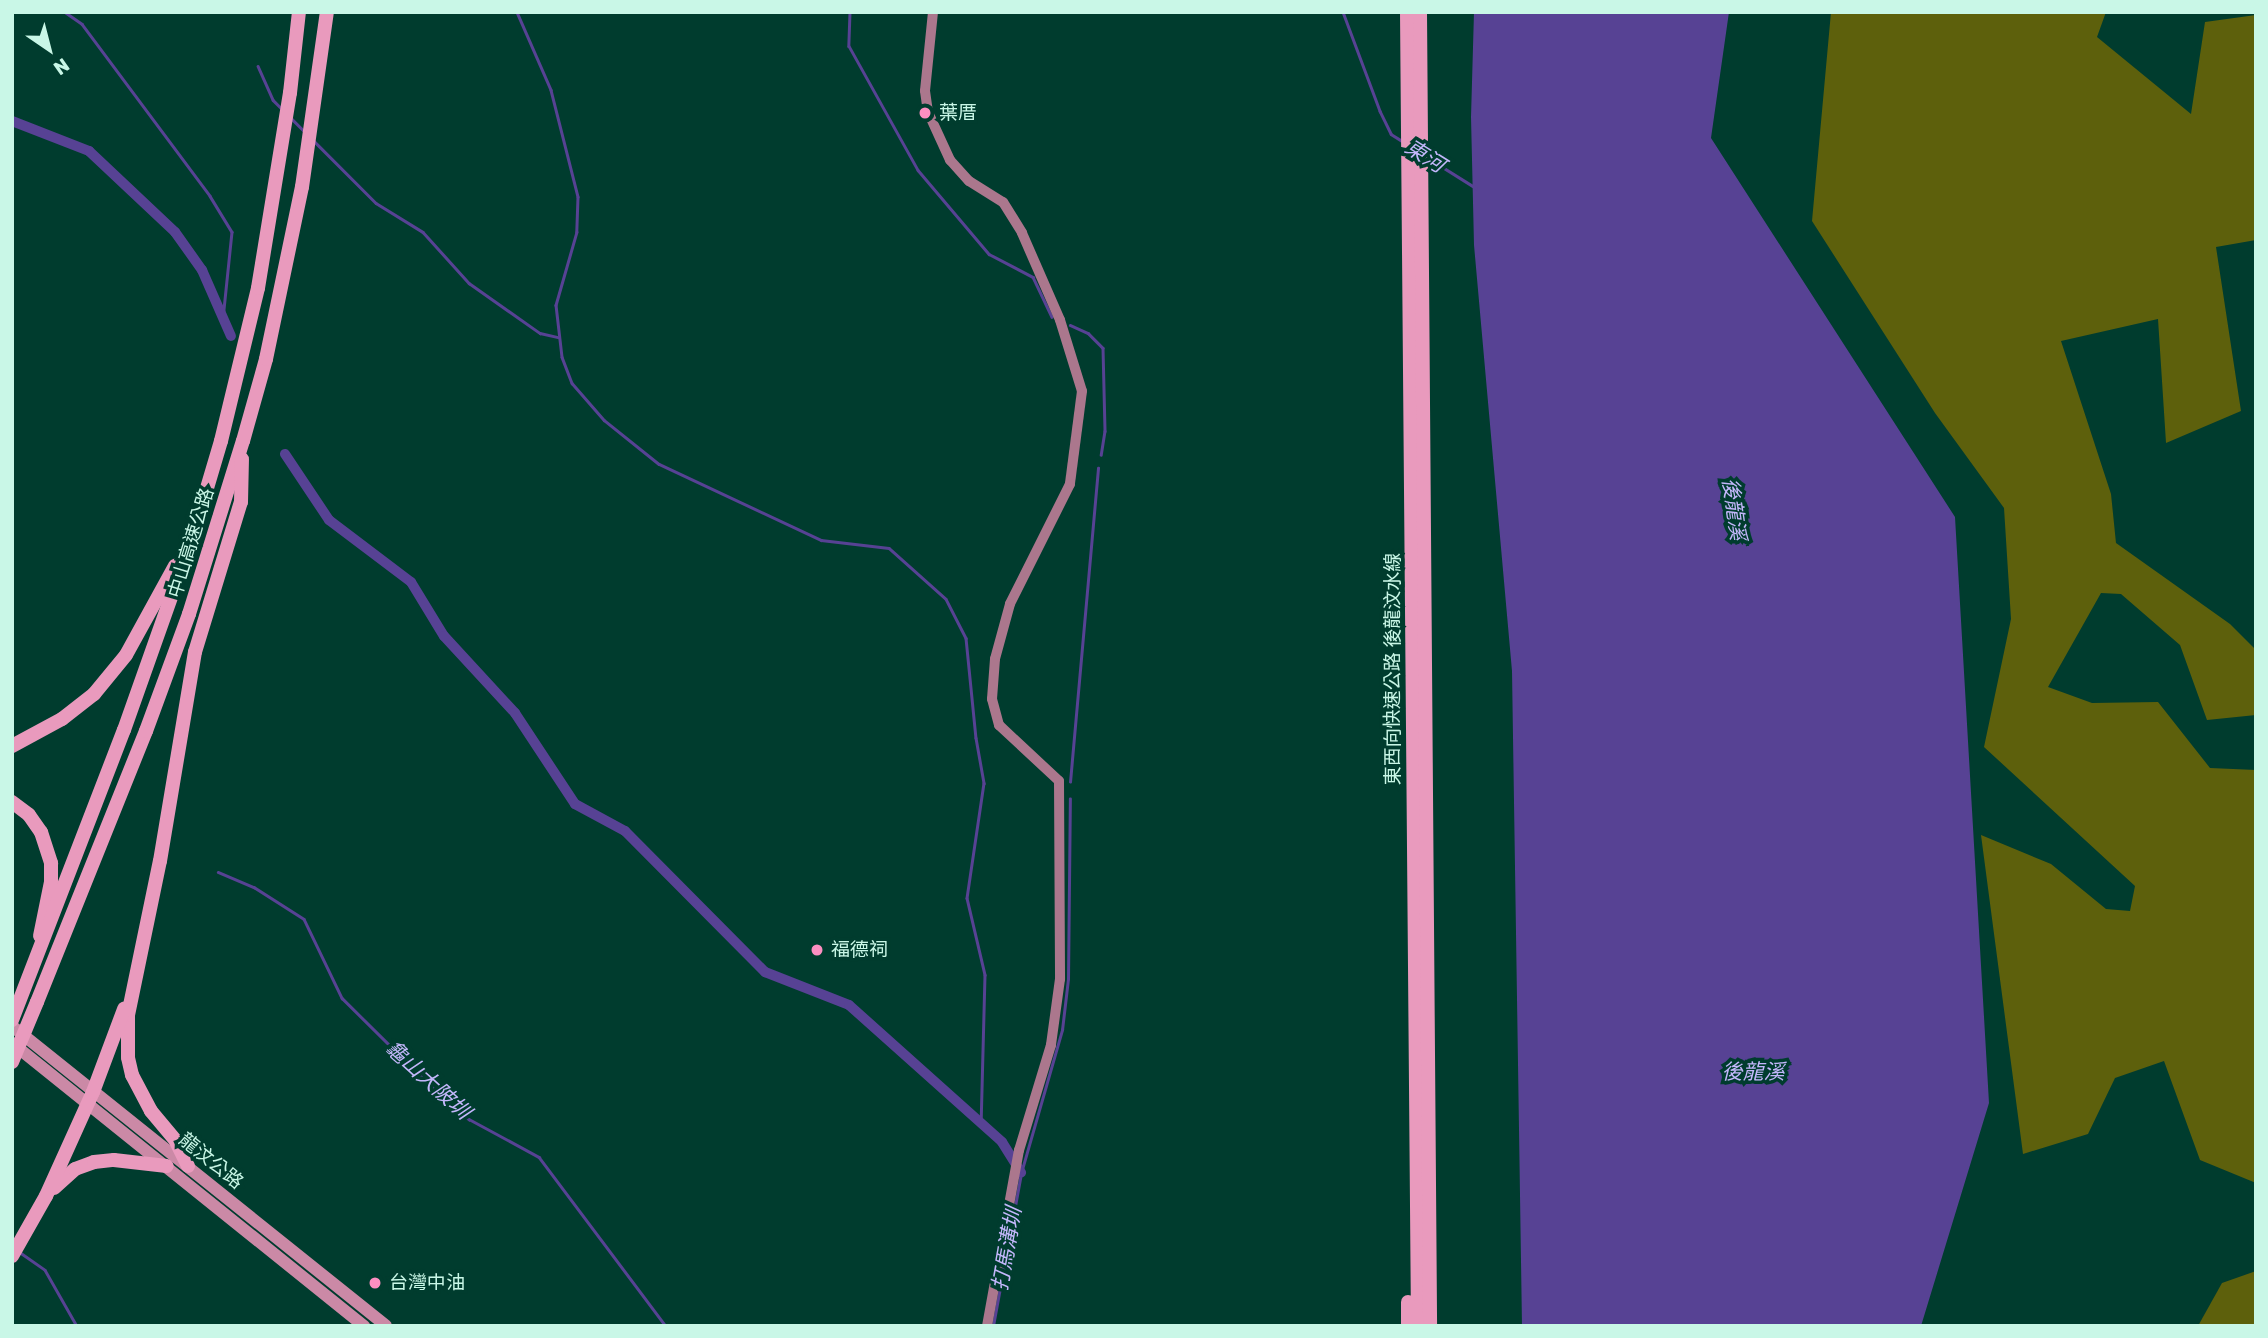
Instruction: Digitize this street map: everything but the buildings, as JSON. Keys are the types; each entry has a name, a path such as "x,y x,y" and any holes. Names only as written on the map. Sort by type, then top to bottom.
{"highway":[{"name":"中山高速公路","path":"12,1020 86,836 198,521 221,441 258,288 290,93 299,12"},
{"name":"中山高速公路","path":"12,1062 146,731 189,614 243,441 266,359 302,187 327,12"},
{"name":"東西向快速公路 後龍汶水線","path":"1407,12 1418,1326"},
{"name":"東西向快速公路 後龍汶水線","path":"1420,12 1430,1326"},
{"path":"188,1166 176,1141 151,1111 132,1075 128,1057 128,1015 160,861 195,652 241,502 243,441"},
{"path":"12,746 62,719 94,694 126,655 198,521"},
{"path":"12,802 29,815 41,832 51,863 51,882 42,920 38,956"},
{"path":"12,1256 46,1196 90,1098 138,971"},
{"path":"46,1196 69,1173 94,1162 114,1160 167,1166"},
{"path":"1408,1326 1409,1280 1417,1235"},
{"path":"1430,1296 1437,1326"}],"main road":[{"name":"龍汶公路","path":"12,1026 167,1166 364,1326"},
{"name":"龍汶公路","path":"12,1043 188,1166 386,1326"}],"street":[{"path":"933,12 925,91 928,112 950,160 969,181 1003,202 1022,233 1060,320 1082,391 1070,484 1010,604 995,659 992,699 999,725 1059,781 1060,979 1051,1045 1019,1150 987,1326"}],"shaded area":[{"path":"1831,12 2106,12 2097,37 2191,114 2205,22 2256,15 2256,240 2216,247 2241,411 2166,443 2158,319 2061,341 2111,494 2116,543 2230,624 2256,650 2256,715 2207,720 2180,645 2121,594 2101,593 2048,687 2092,703 2158,702 2210,768 2256,770 2256,1183 2200,1160 2164,1061 2115,1078 2088,1134 2023,1154 1981,835 2051,864 2106,909 2130,911 2135,886 1984,747 2011,619 2004,508 1935,413 1812,221"},
{"path":"2256,1271 2256,1326 2198,1326 2222,1283"}],"water":[{"name":"後龍溪","path":"1474,12 1729,12 1711,138 1955,517 1989,1103 1921,1326 1522,1326 1512,671 1474,245 1471,117"}],"waterway":[{"path":"65,12 82,24 210,196 232,232 223,319"},
{"path":"517,12 551,90 578,197 577,232 556,305 562,357 572,383 604,420 659,464 821,540 889,548 946,599 966,638 976,738 984,783 967,898 985,975 981,1123"},
{"path":"850,12 849,46 918,170 989,254 1033,277 1052,317"},
{"name":"東河","path":"1343,12 1380,111 1391,134 1402,141"},
{"path":"258,66 273,100 281,108"},
{"path":"291,118 303,130"},
{"path":"12,121 89,151 175,232 202,270 231,336"},
{"path":"313,140 376,203 423,232 469,283 540,333 558,337"},
{"name":"東河","path":"1425,156 1476,188"},
{"path":"1070,325 1088,333 1103,348 1105,431 1101,455"},
{"path":"285,454 329,520 411,582 444,636 515,713 575,804 625,831 765,972 849,1005 1002,1142 1021,1173"},
{"path":"1070,782 1098,468"},
{"name":"打馬溝圳","path":"993,1326 1021,1173 1062,1030 1068,979 1070,799"},
{"name":"龜山大陂圳","path":"218,872 254,887 304,919 342,998 440,1095 469,1119 539,1157 666,1326"},
{"path":"21,1253 45,1270 77,1326"}],"place":[{"name":"葉厝","path":"925,113"},
{"name":"福德祠","path":"817,950"},
{"name":"台灣中油","path":"375,1283"}]}
